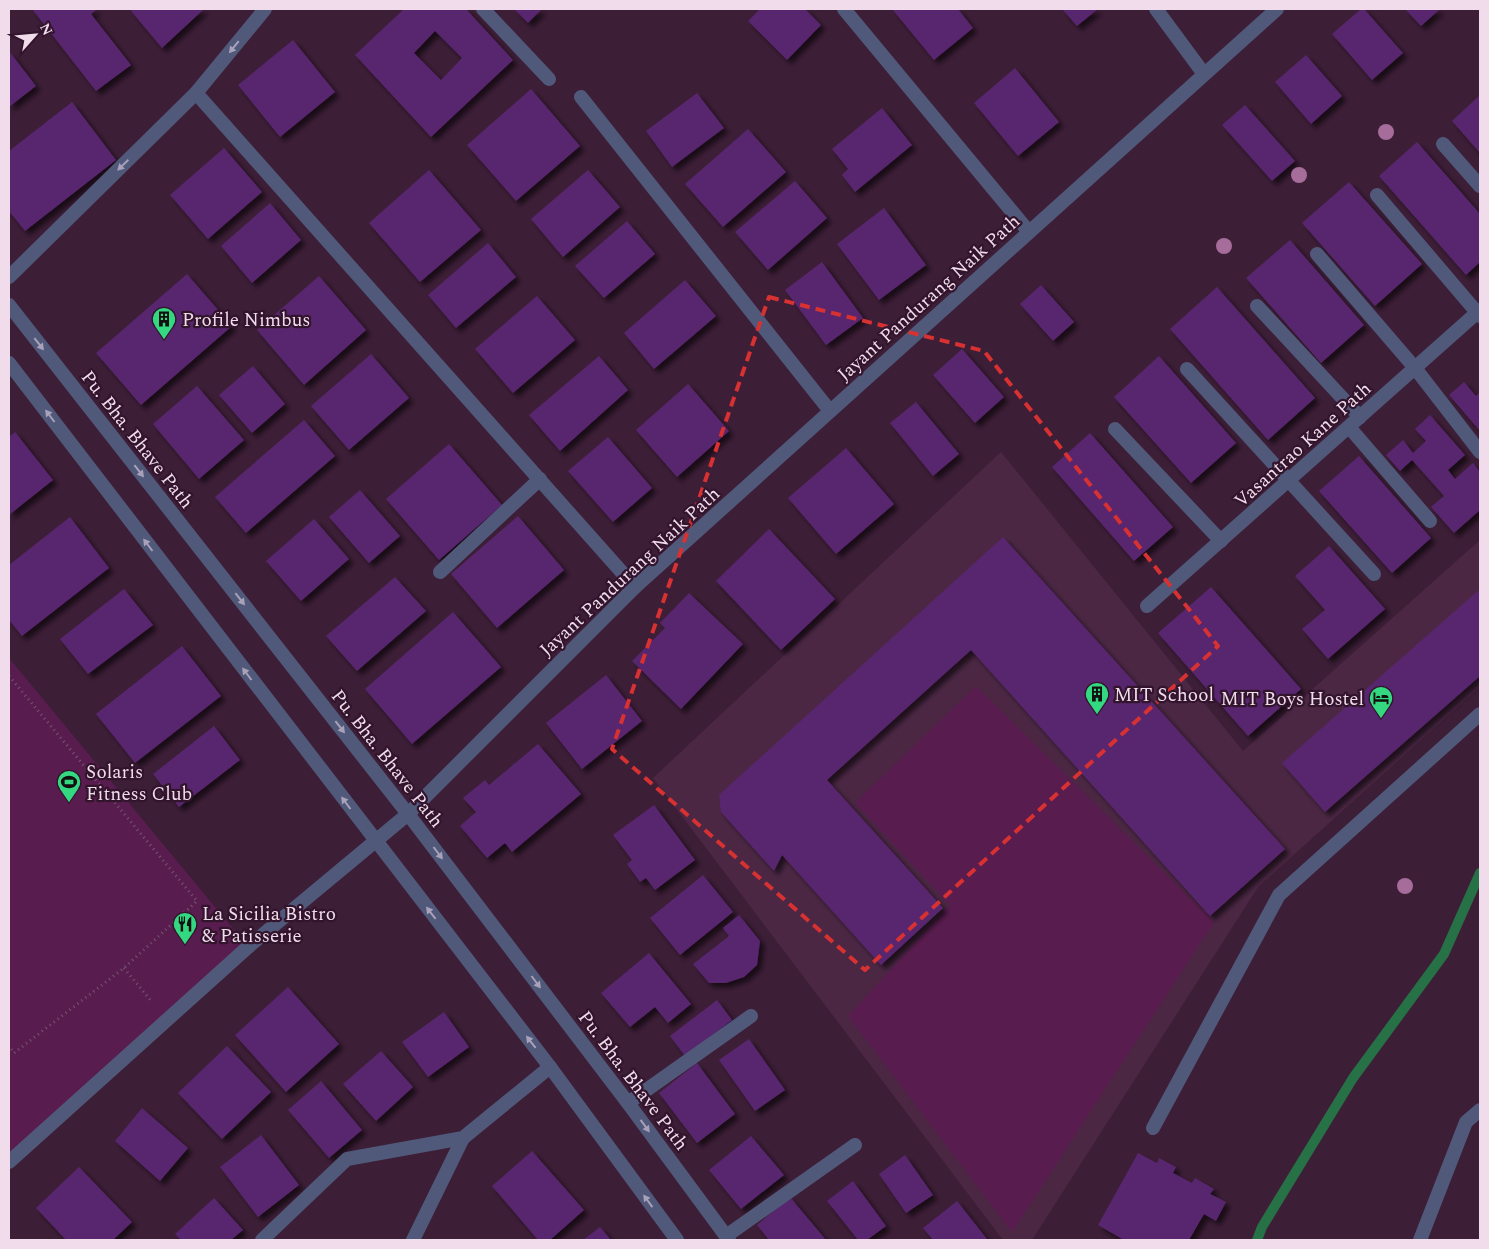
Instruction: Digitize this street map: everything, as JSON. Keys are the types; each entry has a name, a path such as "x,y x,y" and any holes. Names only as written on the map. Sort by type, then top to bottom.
{"street":[{"path":"9,277 196,93 265,9"},
{"path":"483,9 549,79"},
{"path":"844,9 1029,232"},
{"path":"1156,9 1204,74"},
{"name":"Jayant Pandurang Naik Path","path":"9,1162 248,947 408,814 635,587 1277,9"},
{"path":"196,93 635,587"},
{"path":"581,98 830,411"},
{"path":"1443,144 1480,186"},
{"path":"1377,195 1479,313"},
{"path":"1317,254 1415,368 1480,452"},
{"name":"Pu. Bha. Bhave Path","path":"9,305 408,814 628,1103 728,1238"},
{"path":"1258,306 1360,417"},
{"name":"Vasantrao Kane Path","path":"1147,606 1479,313"},
{"path":"9,363 550,1067 677,1240"},
{"path":"1187,369 1374,574"},
{"path":"1349,427 1430,521"},
{"path":"1115,430 1221,541"},
{"path":"440,572 540,479"},
{"path":"1153,1128 1279,896 1480,714"},
{"path":"628,1103 751,1016"},
{"path":"413,1240 463,1138 550,1067"},
{"path":"1420,1240 1466,1122 1480,1110"},
{"path":"262,1240 347,1159 463,1138"},
{"path":"728,1238 856,1145"}],"path":[{"path":"9,676 197,900 124,968 14,1053 9,1046"},
{"path":"124,968 166,1020"}],"highlighted area":[{"path":"769,297 984,351 1218,646 865,970 612,749"}],"shaded area":[{"path":"1001,452 1243,751 1480,540 1480,687 1258,887 1032,1240 1003,1240 653,778"},
{"name":"Solaris Fitness Club","path":"9,658 248,947 9,1162"},
{"path":"976,686 1214,922 1012,1232 848,1016 950,905 855,803"}],"building":[{"path":"32,9 97,9 91,14 131,65 96,91"},
{"path":"134,9 204,9 162,48 131,11"},
{"path":"404,9 466,9 513,60 431,137 355,55","holes":["435,31 462,58 441,80 414,53"]},
{"path":"514,9 542,9 528,23"},
{"path":"760,9 805,9 821,25 787,60 748,21"},
{"path":"892,9 958,9 973,28 934,60"},
{"path":"1062,9 1098,9 1077,26"},
{"path":"1361,9 1364,9 1403,53 1372,80 1332,34"},
{"path":"1405,9 1440,9 1421,26"},
{"path":"293,40 335,92 280,137 238,85"},
{"path":"9,51 36,86 9,107"},
{"path":"1306,55 1342,96 1311,124 1275,82"},
{"path":"1015,68 1059,122 1018,156 974,103"},
{"path":"531,89 580,146 516,201 467,145"},
{"path":"697,93 724,128 672,167 646,131"},
{"path":"1480,95 1480,153 1452,121"},
{"path":"72,102 116,160 25,231 9,211 9,151"},
{"path":"1245,105 1295,161 1272,181 1222,125"},
{"path":"882,108 912,145 855,192 842,175 848,169 832,149"},
{"path":"748,129 786,172 723,227 685,184"},
{"path":"1417,142 1480,214 1480,262 1466,275 1379,176"},
{"path":"224,148 262,192 208,239 170,195"},
{"path":"429,170 481,230 420,282 369,223"},
{"path":"588,170 620,207 563,257 531,219"},
{"path":"795,181 827,218 768,270 735,232"},
{"path":"1349,182 1422,264 1375,306 1302,223"},
{"path":"270,203 301,240 252,283 221,246"},
{"path":"884,208 926,265 879,300 837,244"},
{"path":"627,221 655,254 604,298 575,266"},
{"path":"1290,240 1364,325 1321,363 1246,278"},
{"path":"488,243 516,277 456,328 428,295"},
{"path":"822,262 863,318 826,345 785,290"},
{"name":"Profile Nimbus","path":"187,274 232,326 141,405 96,353"},
{"path":"319,276 366,330 304,385 257,330"},
{"path":"685,280 716,316 654,369 624,333"},
{"path":"1041,285 1074,322 1053,341 1020,304"},
{"path":"1217,287 1315,398 1268,440 1170,329"},
{"path":"537,296 575,340 513,393 475,349"},
{"path":"962,349 1004,397 975,423 933,375"},
{"path":"371,354 409,398 349,450 311,406"},
{"path":"599,356 628,390 560,451 529,415"},
{"path":"1159,356 1236,443 1191,483 1114,397"},
{"path":"253,366 285,404 252,433 219,395"},
{"path":"1464,382 1476,396 1480,392 1480,431 1449,395"},
{"path":"688,384 729,431 677,477 636,430"},
{"path":"197,386 244,440 199,479 153,424"},
{"path":"916,402 959,454 933,476 890,423"},
{"path":"1430,415 1465,455 1448,470 1455,479 1473,463 1480,472 1480,510 1454,533 1431,507 1444,496 1412,460 1400,471 1386,455 1403,440 1413,453 1426,441 1415,429"},
{"path":"304,420 335,456 246,533 215,497"},
{"path":"15,432 53,480 9,515 9,437"},
{"path":"1090,433 1173,527 1134,561 1052,467"},
{"path":"608,437 652,488 613,522 568,471"},
{"path":"449,444 502,505 439,560 386,499"},
{"path":"846,448 894,504 836,554 788,498"},
{"path":"1359,456 1431,538 1392,573 1319,491"},
{"path":"360,490 400,536 369,563 329,517"},
{"path":"518,516 564,570 497,628 451,574"},
{"path":"70,517 109,568 22,636 9,620 9,565"},
{"path":"314,519 349,559 301,601 266,561"},
{"path":"769,529 835,599 781,650 716,581"},
{"name":"MIT School","path":"1003,537 1285,849 1210,916 971,650 827,780 943,908 881,965 782,855 774,871 721,812 719,795"},
{"path":"1329,546 1385,609 1328,659 1302,629 1325,610 1295,576"},
{"path":"395,577 426,611 357,671 326,636"},
{"path":"1211,587 1301,689 1248,736 1158,633"},
{"path":"124,589 153,625 88,674 60,639"},
{"name":"MIT Boys Hostel","path":"1480,589 1480,676 1325,812 1282,763"},
{"path":"689,593 743,644 681,709 632,661 665,628 660,623"},
{"path":"453,612 501,667 412,744 365,689"},
{"path":"182,646 221,696 135,763 96,714"},
{"path":"606,675 642,721 582,769 546,723"},
{"path":"214,726 240,760 179,807 153,774"},
{"path":"538,744 581,794 512,852 505,843 487,858 460,826 476,812 463,798 485,780 489,785"},
{"path":"654,805 695,860 655,890 646,878 640,882 627,864 632,860 613,835"},
{"path":"703,875 733,912 680,955 650,918"},
{"path":"739,915 760,941 757,965 744,977 726,983 709,983 693,964 729,936 723,928"},
{"path":"649,953 691,1004 668,1023 655,1007 630,1027 601,993"},
{"path":"288,987 339,1044 286,1092 235,1035"},
{"path":"717,1000 732,1020 685,1056 670,1036"},
{"path":"444,1012 469,1047 428,1077 402,1042"},
{"path":"749,1039 785,1090 755,1111 719,1060"},
{"path":"227,1046 271,1092 222,1139 178,1093"},
{"path":"381,1051 413,1087 376,1121 343,1084"},
{"path":"697,1063 735,1114 697,1143 659,1093"},
{"path":"321,1081 362,1130 329,1158 288,1110"},
{"path":"142,1108 188,1148 160,1181 115,1141"},
{"path":"261,1135 299,1185 258,1217 220,1167"},
{"path":"751,1136 784,1175 741,1209 709,1170"},
{"path":"532,1151 584,1210 550,1240 538,1240 492,1186"},
{"path":"1138,1153 1157,1163 1159,1158 1176,1167 1173,1173 1192,1183 1195,1178 1214,1189 1210,1194 1226,1202 1216,1221 1204,1214 1189,1240 1124,1240 1098,1225"},
{"path":"905,1155 933,1195 906,1213 879,1174"},
{"path":"79,1167 132,1222 113,1240 66,1240 36,1208"},
{"path":"853,1181 886,1226 867,1240 858,1240 827,1201"},
{"path":"790,1197 826,1240 769,1240 757,1225"},
{"path":"214,1198 243,1230 231,1240 181,1240 175,1234"},
{"path":"957,1201 986,1240 933,1240 923,1228"},
{"path":"600,1227 611,1240 583,1240"}],"waterway":[{"path":"1257,1240 1262,1227 1353,1078 1444,954 1480,873"}],"place":[{"name":"Profile Nimbus","path":"164,340"},
{"name":"MIT School","path":"1097,715"},
{"name":"MIT Boys Hostel","path":"1381,719"},
{"name":"Solaris Fitness Club","path":"69,803"},
{"name":"La Sicilia Bistro & Patisserie","path":"185,945"}]}
